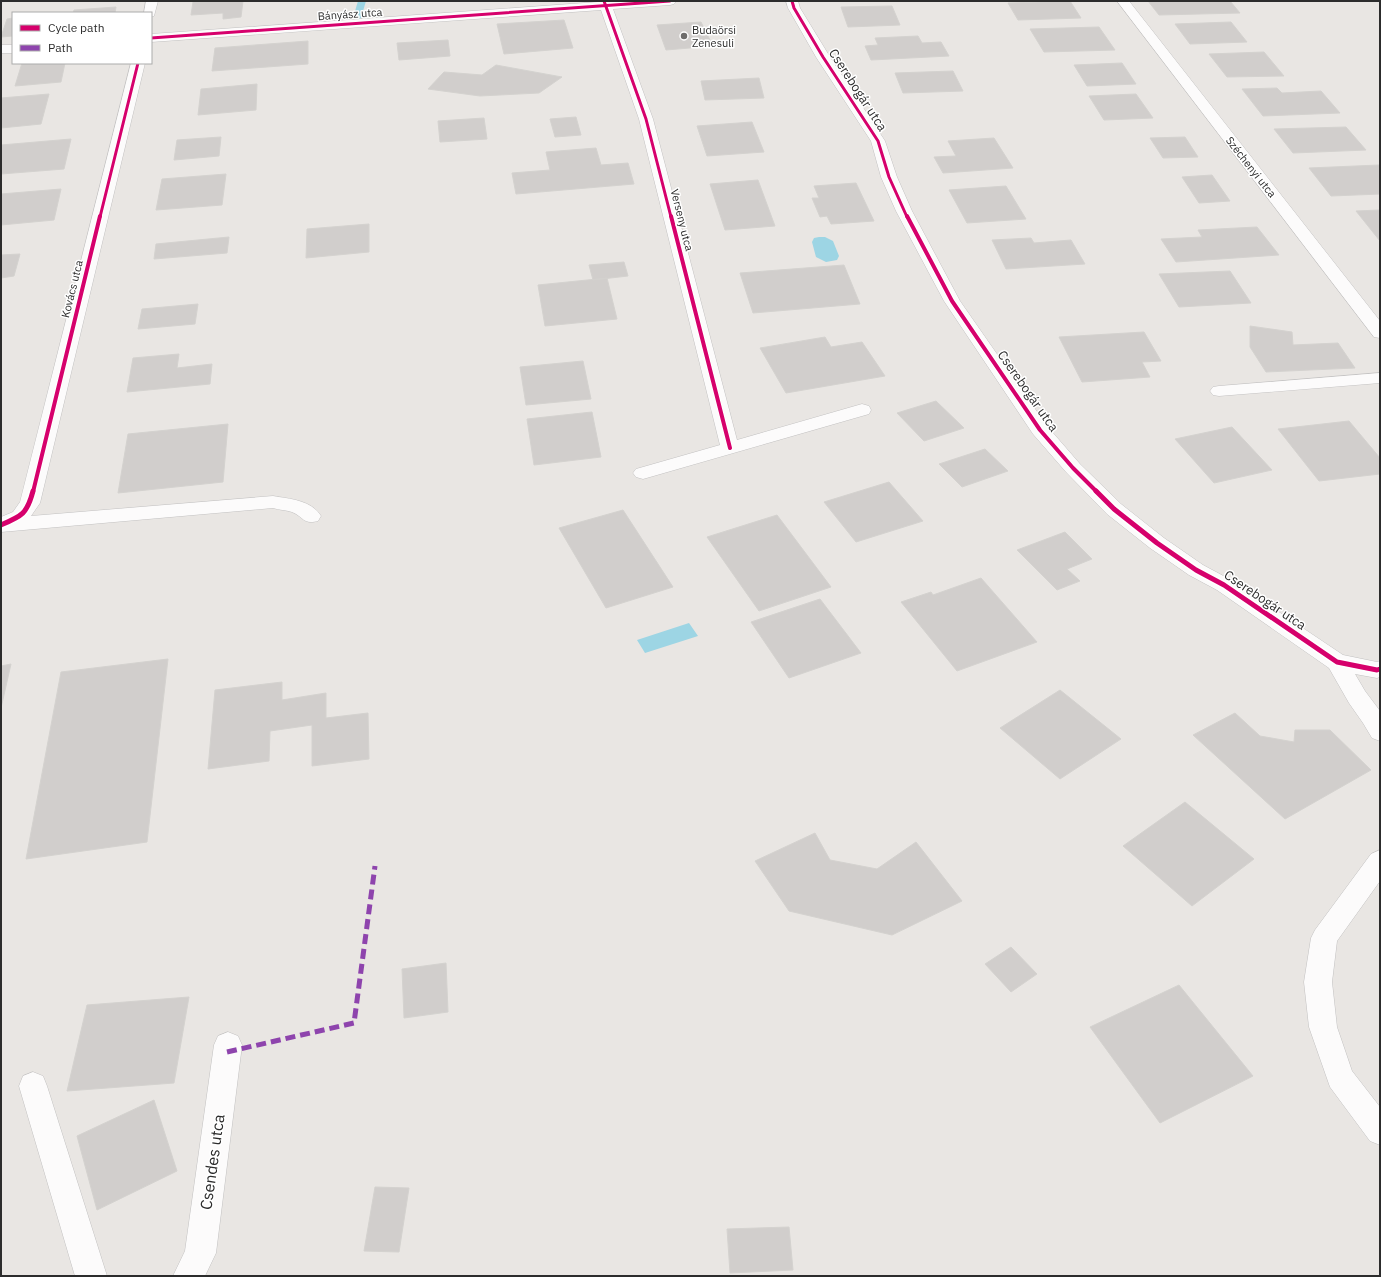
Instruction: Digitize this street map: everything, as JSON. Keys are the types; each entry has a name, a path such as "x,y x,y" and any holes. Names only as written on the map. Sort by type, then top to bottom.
{"street":[{"path":"150,12 152,1"},
{"name":"Bányász utca","path":"152,38 604,3 670,1"},
{"name":"Cserebogár utca","path":"792,1 794,8 823,57 878,141 888,177 904,212 952,301 1040,430 1114,509 1157,543 1196,570 1224,585 1336,662 1379,670"},
{"name":"Széchenyi utca","path":"1123,1 1380,333"},
{"name":"Verseny utca","path":"604,3 646,119 730,448"},
{"path":"1,50 12,49"},
{"name":"Kovács utca","path":"1,525 20,517 30,503 138,64"},
{"path":"1219,392 1380,378"},
{"path":"643,473 862,410"},
{"path":"1,525 273,502 299,507 311,516"},
{"path":"1336,662 1356,697 1372,717 1380,732"},
{"path":"1380,861 1324,938 1318,982 1324,1027 1340,1078 1380,1131"},
{"name":"Csendes utca","path":"189,1276 200,1253 228,1045"},
{"path":"33,1086 91,1276"}],"water":[{"path":"825,237 833,241 839,256 837,260 826,262 816,257 812,242 814,238"},
{"path":"689,623 698,636 645,653 637,640"}],"building":[{"path":"243,1 241,17 223,19 223,13 191,15 193,2"},
{"path":"1070,1 1081,18 1018,20 1008,3"},
{"path":"1148,1 1230,1 1240,13 1159,15"},
{"path":"892,6 900,25 848,27 841,7"},
{"path":"116,7 115,12 73,12 74,10"},
{"path":"12,18 12,36 1,37 7,19"},
{"path":"564,20 573,48 504,54 497,24"},
{"name":"Budaörsi Zenesuli","path":"701,22 713,46 666,50 657,25"},
{"path":"1231,22 1247,42 1190,44 1175,24"},
{"path":"1099,27 1115,50 1044,52 1030,29"},
{"path":"918,36 922,43 941,42 949,56 871,60 865,46 878,45 875,38"},
{"path":"448,40 450,56 399,60 397,43"},
{"path":"308,41 308,64 212,71 215,48"},
{"path":"1264,52 1284,76 1227,77 1209,54"},
{"path":"1122,63 1136,84 1087,86 1074,65"},
{"path":"22,64 65,64 61,82 15,86"},
{"path":"496,65 562,77 539,93 480,96 428,89 444,72 482,75"},
{"path":"953,71 963,91 903,93 895,73"},
{"path":"759,78 764,98 705,100 701,81"},
{"path":"257,84 256,110 198,115 201,89"},
{"path":"1277,88 1282,93 1321,91 1340,113 1263,116 1242,89"},
{"path":"49,94 41,124 1,128 1,98"},
{"path":"1136,94 1153,118 1104,120 1089,96"},
{"path":"576,117 581,135 555,137 550,119"},
{"path":"484,118 487,139 440,142 438,121"},
{"path":"752,122 764,152 707,156 697,126"},
{"path":"1346,127 1366,150 1293,153 1274,129"},
{"path":"221,137 219,156 174,160 177,140"},
{"path":"1185,137 1198,157 1163,158 1150,138"},
{"path":"994,138 1013,168 943,173 934,157 956,156 948,141"},
{"path":"71,139 64,169 1,174 1,145"},
{"path":"596,148 601,165 628,163 634,184 516,194 512,173 550,170 546,152"},
{"path":"1379,165 1380,194 1331,196 1309,168"},
{"path":"226,174 222,205 156,210 162,179"},
{"path":"1212,175 1230,201 1199,203 1182,177"},
{"path":"758,180 775,226 725,230 710,184"},
{"path":"856,183 874,221 831,224 827,216 820,217 812,198 819,198 814,186"},
{"path":"1006,186 1026,219 967,223 949,190"},
{"path":"61,189 54,220 1,225 1,194"},
{"path":"1380,210 1380,241 1356,211"},
{"path":"369,224 369,252 306,258 307,229"},
{"path":"1257,227 1279,255 1176,262 1161,239 1202,237 1198,230"},
{"path":"229,237 227,253 154,259 156,244"},
{"path":"1031,238 1034,243 1071,240 1085,264 1006,269 992,240"},
{"path":"20,254 14,276 1,278 1,255"},
{"path":"624,262 628,276 593,280 589,265"},
{"path":"844,265 860,304 753,313 740,273"},
{"path":"1230,271 1251,303 1179,307 1159,274"},
{"path":"607,278 617,319 545,326 538,285"},
{"path":"198,304 195,324 138,329 142,309"},
{"path":"1250,326 1292,332 1293,345 1338,343 1355,368 1266,372 1250,347"},
{"path":"1144,332 1161,361 1142,362 1150,377 1082,382 1059,337"},
{"path":"825,337 831,347 862,342 885,376 786,393 760,348"},
{"path":"179,354 177,368 212,364 210,384 127,392 133,358"},
{"path":"583,361 591,399 526,405 520,367"},
{"path":"936,401 964,428 924,441 897,413"},
{"path":"592,412 601,457 534,465 527,419"},
{"path":"1349,421 1380,458 1380,474 1319,481 1278,429"},
{"path":"228,424 223,482 118,493 128,434"},
{"path":"1232,427 1272,470 1214,483 1175,439"},
{"path":"985,449 1008,471 962,487 939,464"},
{"path":"889,482 923,521 856,542 824,502"},
{"path":"623,510 673,587 606,608 559,528"},
{"path":"777,515 831,587 759,611 707,537"},
{"path":"1065,532 1092,559 1067,569 1080,581 1057,590 1017,550"},
{"path":"981,578 1037,642 957,671 901,602 931,592 933,595"},
{"path":"820,599 861,653 789,678 751,622"},
{"path":"168,659 147,842 26,859 61,672"},
{"path":"11,664 1,708 1,666"},
{"path":"282,682 282,700 326,693 326,718 368,713 369,759 312,766 312,725 270,731 269,761 208,769 215,690"},
{"path":"1060,690 1121,739 1060,779 1000,728"},
{"path":"1235,713 1260,736 1294,742 1295,730 1330,730 1371,770 1285,819 1193,735"},
{"path":"1185,802 1254,859 1192,906 1123,846"},
{"path":"815,833 830,860 877,869 916,842 962,901 892,935 789,911 755,861"},
{"path":"1011,947 1037,974 1011,992 985,964"},
{"path":"446,963 448,1012 404,1018 402,969"},
{"path":"1179,985 1253,1076 1160,1123 1090,1027"},
{"path":"189,997 174,1083 67,1091 87,1005"},
{"path":"154,1100 177,1171 97,1210 77,1136"},
{"path":"375,1187 409,1188 399,1252 364,1251"},
{"path":"789,1227 793,1270 730,1273 727,1229"}],"waterway":[{"path":"357,18 362,1"}],"marked path":[{"path":"227,1052 354,1023 375,866"}],"cycle path":[{"path":"604,1 646,119 730,448"},
{"path":"152,38 670,1"},
{"path":"792,1 794,8 823,57 878,141 889,177 904,211 952,301 1040,430 1073,468 1114,509 1157,543 1196,570 1224,585 1337,662 1377,670 1380,669"},
{"path":"1,525 20,517 30,503 138,64"}],"place":[{"name":"Budaörsi Zenesuli","path":"684,36"}]}
